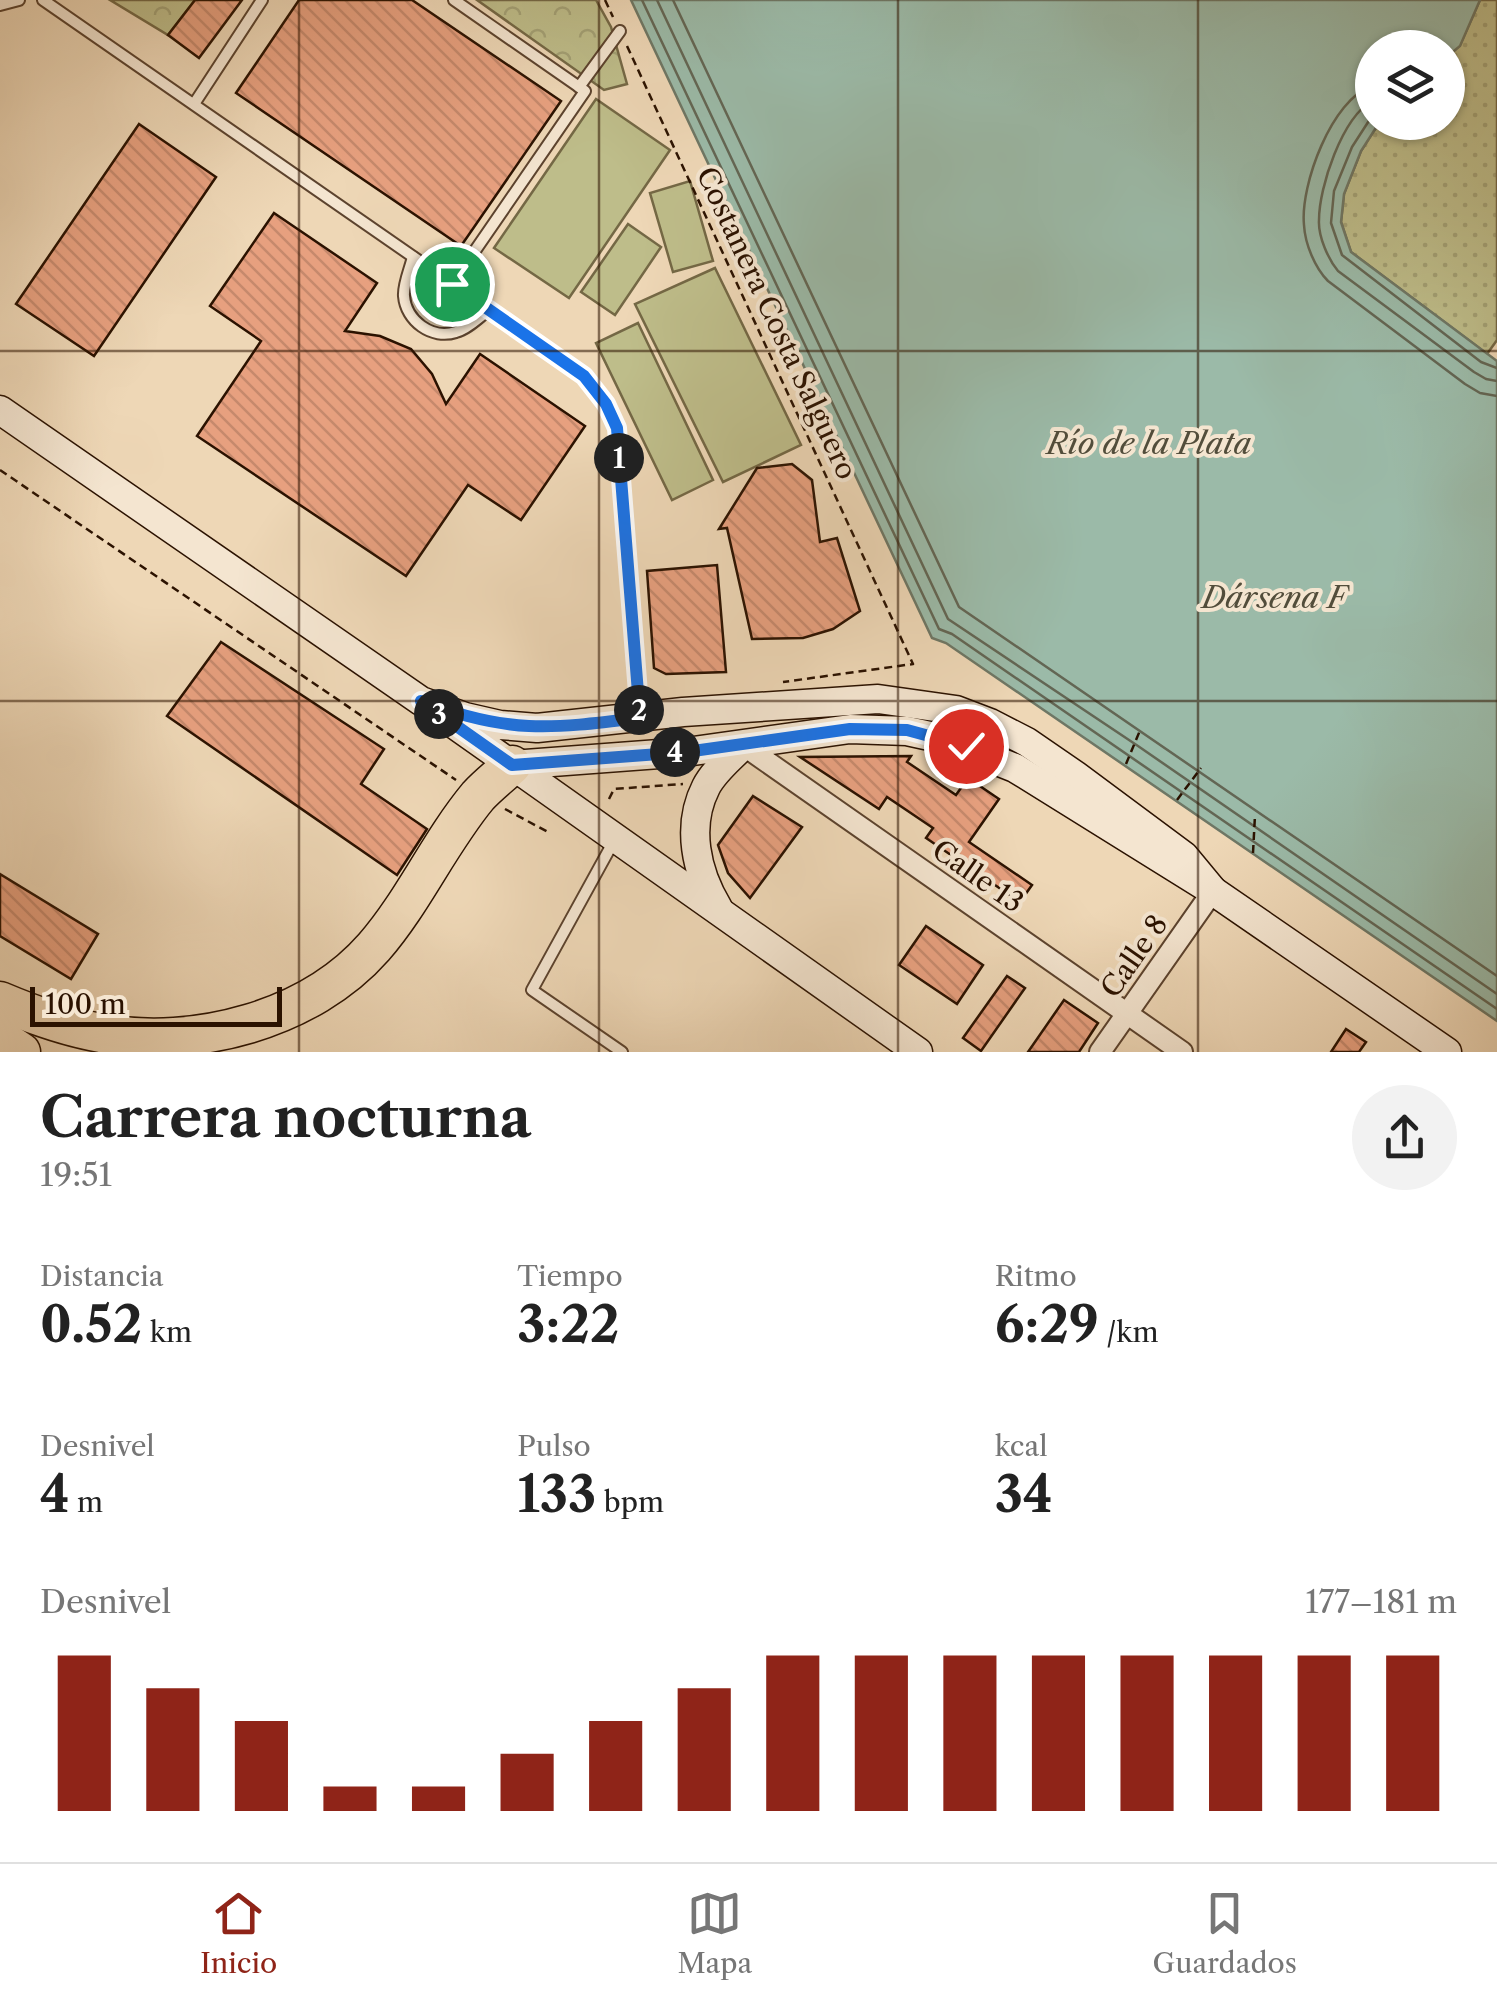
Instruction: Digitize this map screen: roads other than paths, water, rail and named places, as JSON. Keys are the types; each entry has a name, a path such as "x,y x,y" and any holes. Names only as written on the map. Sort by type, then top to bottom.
{"highway":[{"path":"0,1001 82,1030 146,1038 218,1031 284,1010 339,978 372,949 479,796 512,765"},
{"path":"0,1038 21,1052"}],"main road":[{"path":"0,410 918,1052"},
{"path":"421,701 500,725 557,728 682,712 878,699 956,710 1028,742 1075,775 1184,856 1213,891"},
{"path":"512,765 743,745 850,729 907,730 939,738 1015,768 1213,891 1447,1052"},
{"path":"721,913 698,864 698,810 707,785 743,745"}],"street":[{"name":"Calle 13","path":"743,745 1182,1052"},
{"name":"Calle 8","path":"1100,1052 1213,891"}],"lane":[{"path":"0,5 20,0"},
{"path":"42,0 584,376 606,404 617,428 640,718"},
{"path":"194,104 262,0"},
{"path":"452,284 584,91 454,0"},
{"path":"578,87 620,31"},
{"path":"413,257 404,295 410,314 422,328 441,335 459,332 489,310"},
{"path":"616,838 532,990 622,1052"}],"water":[{"name":"Río de la Plata","path":"631,0 1480,0 1465,34 1465,30 1355,30 1355,140 1368,140 1344,194 1341,222 1351,252 1497,361 1497,1021 946,643 932,638"},
{"path":"422,283 464,311 447,318 432,314 423,302 421,293"}],"water label":[{"name":"Dársena F","path":"1274,598"}]}
